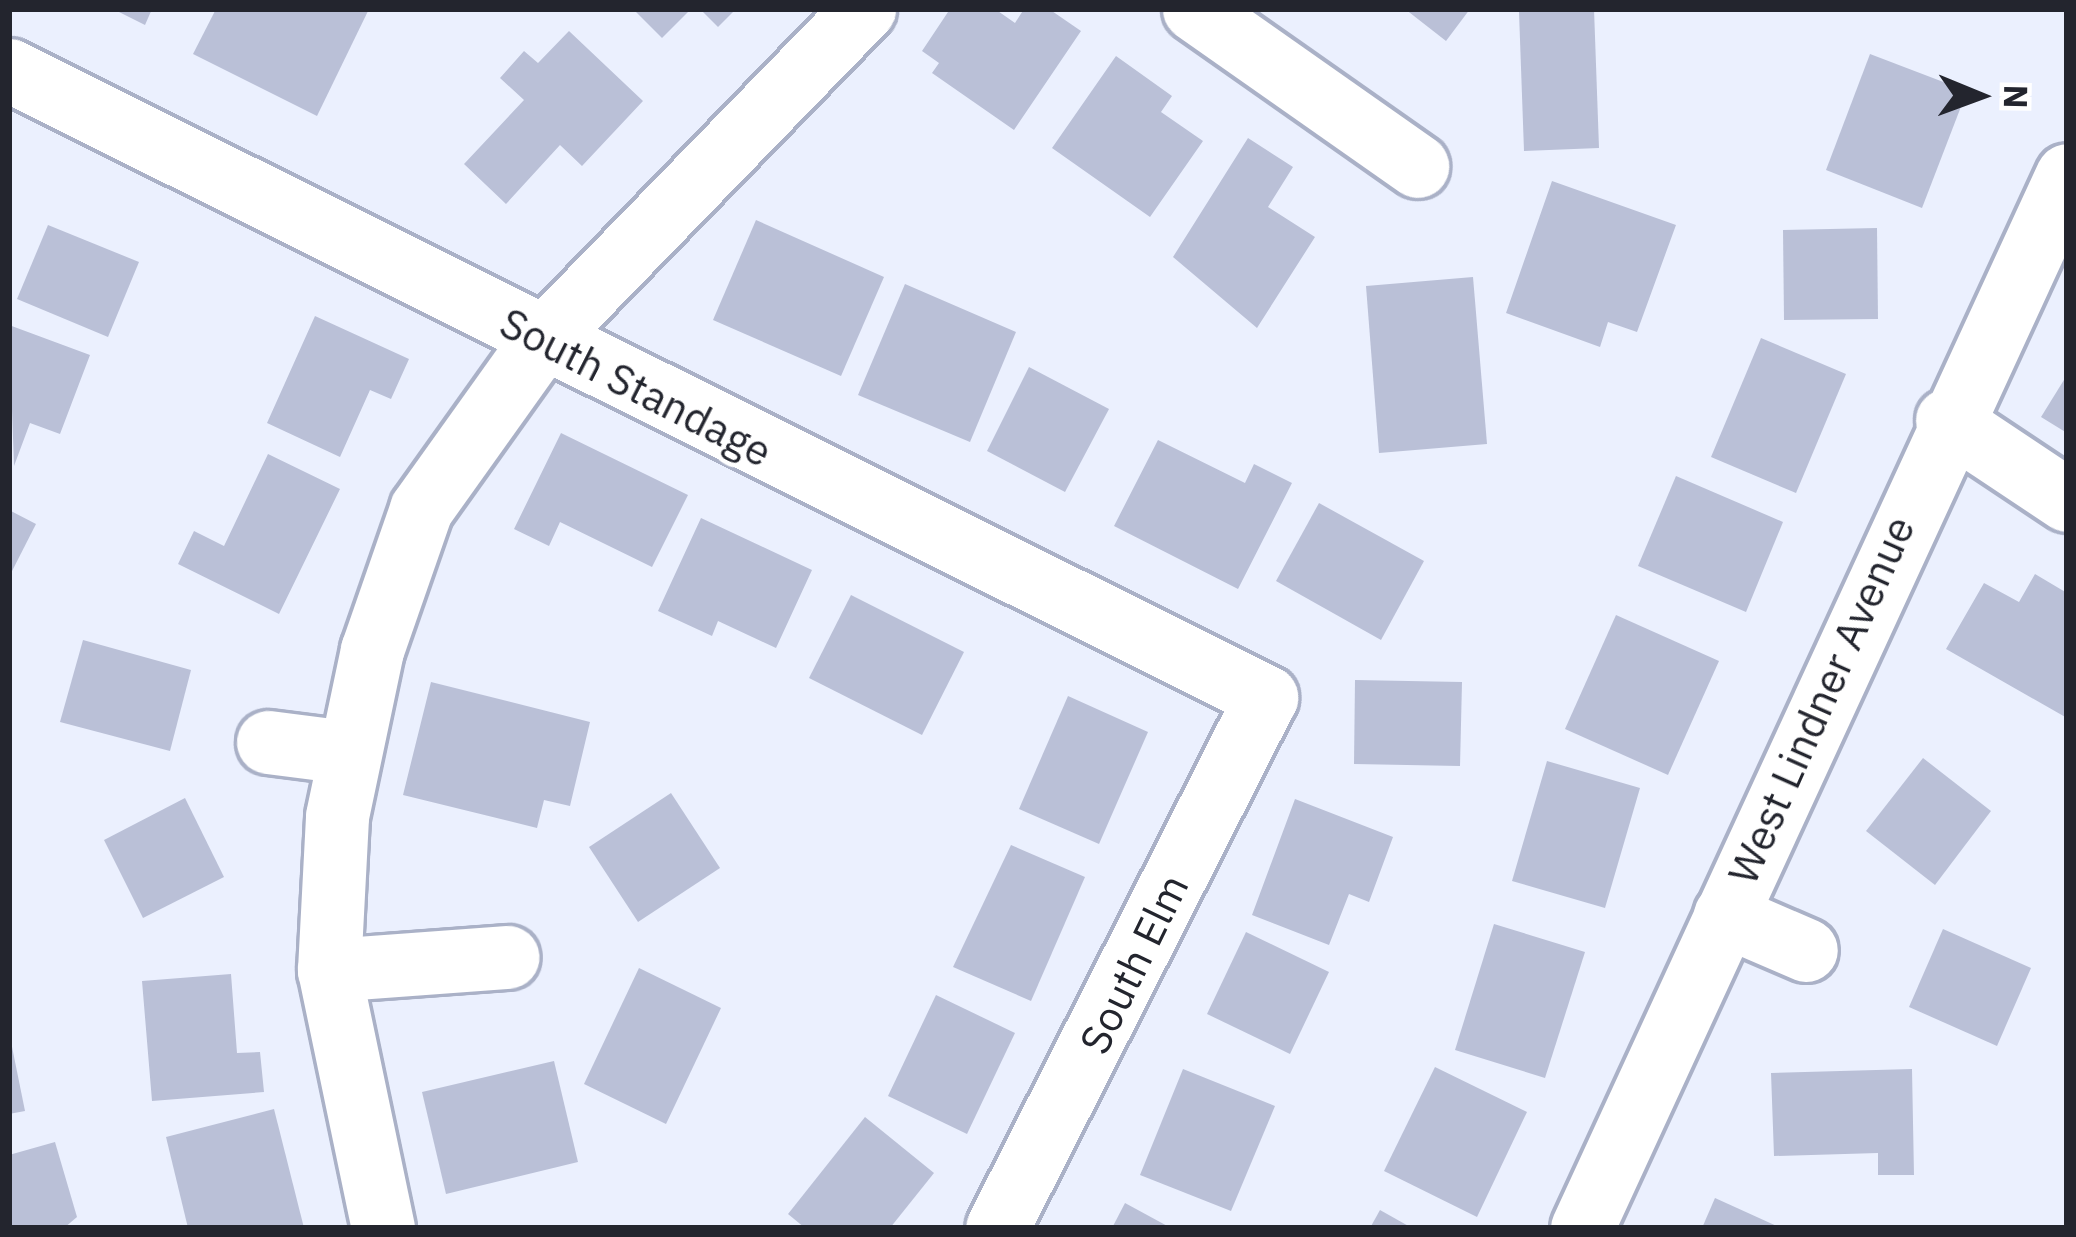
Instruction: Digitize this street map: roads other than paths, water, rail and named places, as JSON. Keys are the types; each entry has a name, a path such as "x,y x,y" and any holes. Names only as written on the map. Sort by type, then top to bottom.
{"street":[{"path":"383,1228 329,970 346,752 422,509 540,342 864,9"},
{"path":"1194,9 1417,166"},
{"name":"South Standage","path":"16,92 1267,697"},
{"name":"West Lindner Avenue","path":"1582,1228 1947,420 2067,175"},
{"path":"1947,420 2067,500"},
{"name":"South Elm","path":"997,1228 1267,697"},
{"path":"268,742 346,752"},
{"path":"1725,915 1806,950"},
{"path":"329,970 508,957"}]}
